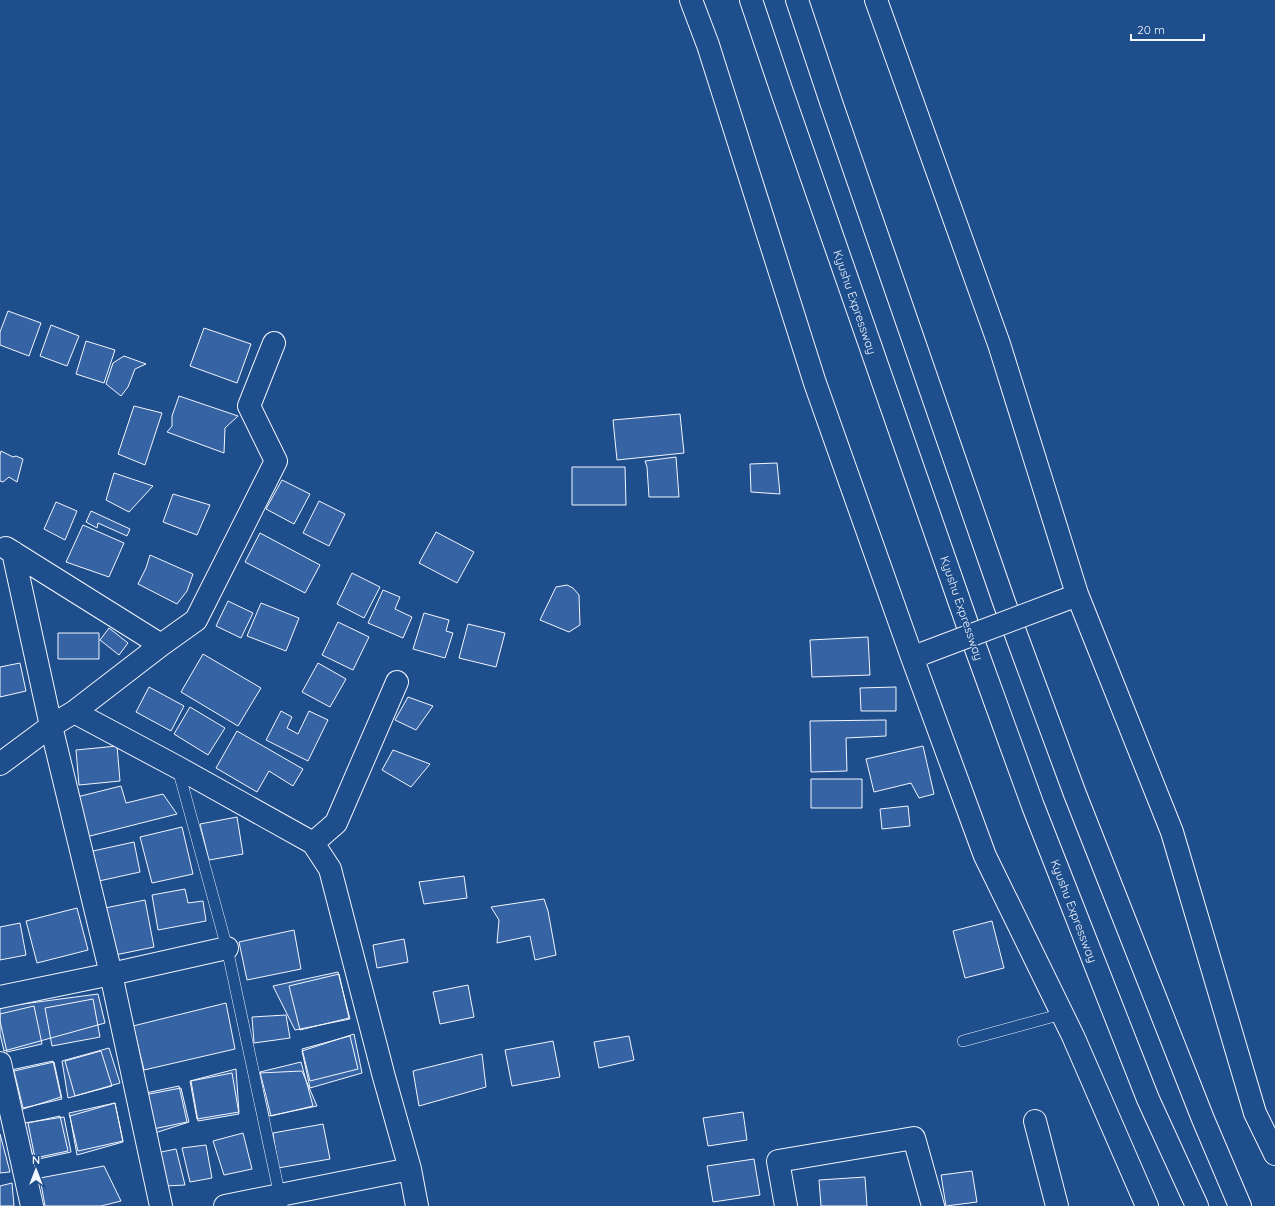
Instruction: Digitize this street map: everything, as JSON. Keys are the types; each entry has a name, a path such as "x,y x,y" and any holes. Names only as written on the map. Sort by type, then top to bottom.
{"main road":[{"path":"691,0 708,45 815,382 918,655 985,856 1073,1036 1147,1206"},
{"name":"Kyushu Expressway","path":"751,0 968,627 1033,806 1148,1099 1197,1206"},
{"path":"797,0 1009,616 1075,794 1200,1112 1240,1206"},
{"path":"876,0 999,344 1072,597 1172,832 1255,1113 1275,1154"},
{"path":"0,764 51,726 74,712 196,620 276,461 250,406 274,343"},
{"path":"6,548 161,645"},
{"path":"6,548 111,974 161,1206"},
{"path":"918,655 1072,597"},
{"path":"313,843 336,823 397,682"},
{"path":"74,712 177,767 313,843 330,869 384,1077 410,1169 417,1206"},
{"path":"0,997 227,948"},
{"path":"0,1063 32,1206"},
{"path":"1035,1121 1057,1206"},
{"path":"786,1206 778,1161 914,1138 933,1206"},
{"path":"225,1206 281,1200 410,1169"}],"lane":[{"path":"177,767 227,948 281,1200"},
{"path":"963,1041 1062,1014"}],"building":[{"path":"8,311 41,323 29,356 0,345 0,332"},
{"path":"51,325 79,336 67,366 40,356"},
{"path":"204,328 251,344 237,383 190,366"},
{"path":"86,341 115,350 104,383 76,374"},
{"path":"124,356 146,364 135,369 128,387 121,396 106,384 113,363"},
{"path":"179,396 238,416 225,428 224,453 167,432 172,426 172,416"},
{"path":"134,406 162,413 145,465 118,454"},
{"path":"680,414 684,453 617,460 613,420"},
{"path":"1,451 13,457 16,456 23,459 17,482 9,477 3,482 0,481"},
{"path":"676,457 679,497 649,497 647,467 645,461"},
{"path":"777,463 780,494 751,492 750,464"},
{"path":"572,467 625,467 626,505 572,505"},
{"path":"114,473 153,486 129,512 106,500"},
{"path":"282,480 310,494 294,524 266,509"},
{"path":"173,494 210,505 197,535 163,522"},
{"path":"319,501 345,514 329,546 303,533"},
{"path":"56,502 77,511 65,540 44,529"},
{"path":"91,511 130,529 127,536 98,523 97,528 86,522"},
{"path":"83,525 124,543 109,577 66,562"},
{"path":"436,532 474,552 457,583 419,563"},
{"path":"260,533 320,565 305,593 245,562"},
{"path":"150,555 193,574 187,591 177,604 138,584 146,568"},
{"path":"352,573 380,587 364,618 337,604"},
{"path":"567,585 573,588 579,595 580,625 569,632 540,620 556,587"},
{"path":"383,590 400,597 395,609 412,617 403,638 368,623"},
{"path":"228,601 253,613 241,638 216,626"},
{"path":"261,603 299,618 286,651 247,636"},
{"path":"424,613 449,620 446,631 453,633 445,658 413,649"},
{"path":"338,622 369,637 353,670 322,655"},
{"path":"468,624 505,633 496,667 459,658"},
{"path":"109,628 128,643 119,655 100,640"},
{"path":"58,633 99,633 99,659 58,659"},
{"path":"868,637 870,675 812,677 810,640"},
{"path":"203,654 261,688 238,726 181,692"},
{"path":"20,663 26,691 0,697 0,667"},
{"path":"318,663 346,679 330,707 302,692"},
{"path":"149,687 184,706 171,731 136,712"},
{"path":"896,687 896,711 861,711 860,688"},
{"path":"408,697 433,706 416,730 395,720"},
{"path":"190,707 225,728 208,755 174,734"},
{"path":"281,711 292,717 287,728 298,734 309,711 328,720 308,761 266,740"},
{"path":"886,720 886,736 846,738 847,771 811,772 810,721"},
{"path":"237,731 303,769 293,786 269,771 257,792 216,768"},
{"path":"117,746 120,781 79,785 76,750"},
{"path":"923,746 934,794 919,798 911,783 874,792 866,759"},
{"path":"393,750 430,764 411,787 382,770"},
{"path":"811,779 862,779 862,808 811,808"},
{"path":"121,786 126,803 163,794 177,814 86,837 77,797"},
{"path":"908,806 910,826 882,829 880,809"},
{"path":"237,817 243,854 209,860 200,824"},
{"path":"182,827 193,874 152,883 140,837"},
{"path":"134,842 140,872 99,881 93,851"},
{"path":"464,876 467,898 424,904 419,882"},
{"path":"185,889 188,903 203,901 206,921 158,930 152,895"},
{"path":"544,899 548,911 556,955 535,960 530,936 497,943 499,920 491,907"},
{"path":"145,900 154,947 115,955 105,908"},
{"path":"77,908 88,950 37,963 26,921"},
{"path":"992,921 1004,968 965,978 953,931"},
{"path":"20,923 26,955 0,960 0,927"},
{"path":"294,930 301,969 247,980 239,942"},
{"path":"404,939 408,962 377,968 373,945"},
{"path":"338,972 350,1019 295,1030 273,986"},
{"path":"339,974 349,1018 300,1030 289,986"},
{"path":"468,985 474,1017 440,1024 433,992"},
{"path":"98,994 105,1023 4,1051 0,1034 0,1007"},
{"path":"93,999 100,1037 52,1046 45,1008"},
{"path":"226,1003 235,1049 144,1070 133,1026"},
{"path":"34,1006 42,1044 7,1052 0,1021 0,1014"},
{"path":"286,1015 290,1038 254,1043 252,1017"},
{"path":"354,1034 362,1073 310,1088 302,1051"},
{"path":"350,1036 358,1069 310,1081 302,1049"},
{"path":"629,1036 634,1060 599,1068 594,1042"},
{"path":"553,1041 560,1077 512,1086 505,1050"},
{"path":"109,1048 120,1083 68,1098 62,1061"},
{"path":"101,1051 112,1086 75,1096 65,1061"},
{"path":"482,1054 486,1087 419,1106 413,1071"},
{"path":"53,1061 61,1097 20,1110 11,1070"},
{"path":"54,1062 62,1099 23,1108 14,1071"},
{"path":"301,1062 313,1106 271,1116 260,1072"},
{"path":"236,1069 239,1112 197,1119 190,1081"},
{"path":"302,1071 317,1106 269,1116 259,1073"},
{"path":"232,1073 239,1114 198,1121 191,1081"},
{"path":"179,1086 187,1122 153,1129 146,1093"},
{"path":"181,1088 189,1122 155,1133 144,1095"},
{"path":"115,1103 123,1142 77,1155 70,1116"},
{"path":"115,1103 123,1141 78,1151 69,1113"},
{"path":"743,1112 747,1140 708,1146 703,1118"},
{"path":"60,1116 68,1151 35,1158 28,1123"},
{"path":"64,1117 71,1152 34,1160 24,1123"},
{"path":"323,1124 330,1159 278,1168 273,1133"},
{"path":"243,1133 252,1169 224,1175 213,1141"},
{"path":"0,1134 10,1172 0,1173"},
{"path":"206,1145 212,1178 190,1182 182,1148"},
{"path":"176,1149 185,1185 165,1186 156,1153"},
{"path":"754,1159 760,1195 713,1202 707,1166"},
{"path":"104,1166 121,1201 101,1206 45,1206 40,1178"},
{"path":"972,1171 977,1202 946,1206 941,1175"},
{"path":"865,1177 867,1206 821,1206 819,1180"},
{"path":"12,1183 14,1206 0,1206 0,1186"}]}
